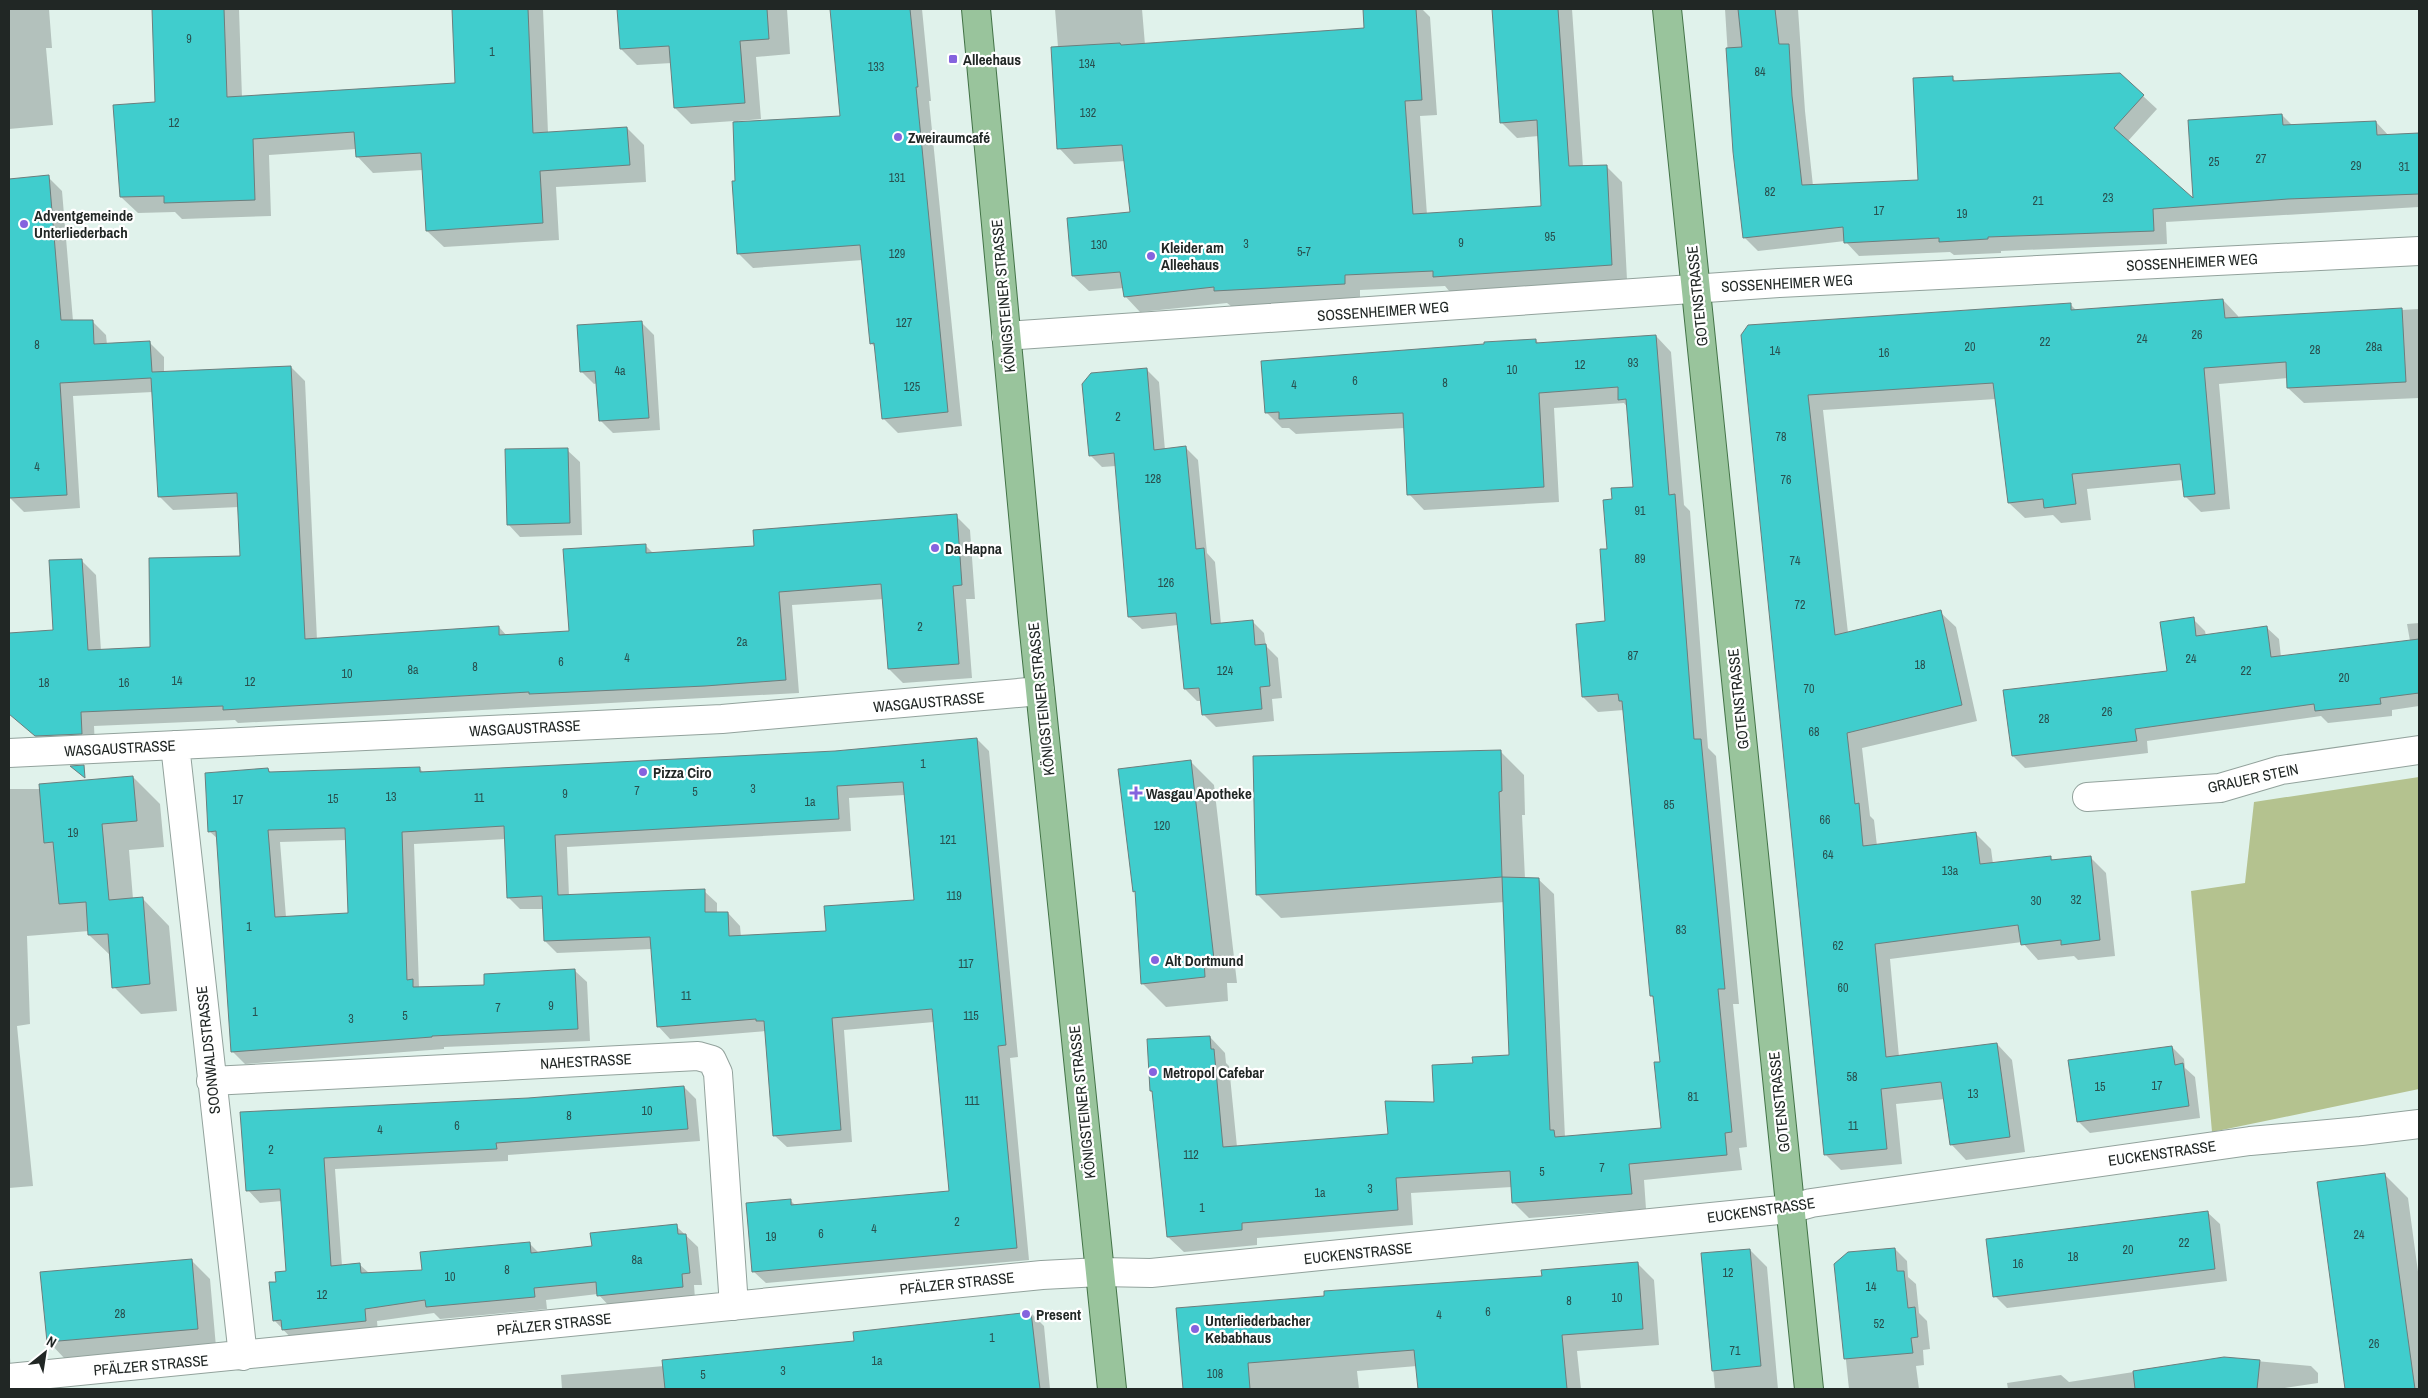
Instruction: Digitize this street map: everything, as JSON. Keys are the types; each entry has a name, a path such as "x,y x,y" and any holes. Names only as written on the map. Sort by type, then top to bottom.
{"main road":[{"name":"KÖNIGSTEINER STRASSE","path":"976,9 1040,691 1112,1389"},
{"name":"GOTENSTRASSE","path":"1667,9 1809,1389"}],"street":[{"name":"SOSSENHEIMER WEG","path":"1006,336 1697,288 2419,251"},
{"name":"WASGAUSTRASSE","path":"9,753 722,719 1040,691"},
{"name":"SOONWALDSTRASSE","path":"175,745 243,1356"},
{"name":"GRAUER STEIN","path":"2087,797 2220,788 2281,770 2419,750"},
{"name":"NAHESTRASSE","path":"211,1080 698,1056 712,1060 718,1073 734,1306"},
{"name":"EUCKENSTRASSE","path":"1100,1272 1151,1273 1790,1209 1821,1202 2250,1141 2419,1124"},
{"name":"PFÄLZER STRASSE","path":"9,1378 1042,1275 1100,1272"}],"green space":[{"path":"2419,777 2419,1089 2212,1132 2191,891 2245,883 2254,802"}],"building":[{"path":"152,9 224,9 227,97 455,83 452,9 528,9 533,133 627,127 630,165 540,171 543,223 426,231 421,153 356,157 354,132 253,139 255,200 164,203 164,196 120,197 113,105 155,102"},
{"path":"617,9 767,9 769,39 740,41 745,103 674,108 669,46 620,49"},
{"path":"830,9 910,9 948,412 882,419 874,343 870,344 860,245 737,254 732,181 735,181 733,122 840,116"},
{"path":"1363,9 1416,9 1422,100 1405,101 1413,214 1541,206 1537,120 1500,123 1492,9 1558,9 1569,166 1607,165 1612,265 1433,277 1433,271 1345,275 1345,284 1214,291 1214,287 1124,297 1120,272 1072,276 1067,218 1130,212 1122,145 1057,149 1051,47 1120,43 1121,45 1364,28"},
{"path":"1738,9 1775,9 1779,44 1789,44 1792,96 1802,185 1918,180 1913,78 1953,76 1953,81 2120,73 2144,95 2114,128 2193,198 2188,120 2282,114 2283,125 2376,121 2377,135 2419,133 2419,194 2288,199 2153,209 2154,231 1988,237 1988,239 1939,242 1939,238 1844,243 1843,227 1743,238 1733,152 1726,48 1742,47"},
{"path":"49,175 61,320 93,320 94,344 150,341 152,372 291,366 305,639 499,626 499,635 569,631 563,549 646,544 646,553 754,546 753,530 957,514 962,585 953,586 959,664 888,669 881,584 779,592 786,680 705,686 529,694 529,692 223,710 223,706 81,712 82,734 35,736 9,714 9,633 53,630 49,560 82,559 88,650 150,647 149,558 240,556 237,493 158,497 151,378 60,383 67,495 9,498 9,179"},
{"path":"2223,299 2225,318 2402,308 2406,382 2287,388 2286,362 2204,368 2215,494 2184,497 2180,464 2072,474 2076,504 2044,508 2043,499 2008,503 1993,383 1808,395 1835,635 1941,610 1962,705 1847,733 1855,804 1859,803 1863,846 1976,832 1980,864 2051,856 2051,860 2091,856 2100,940 2061,945 2061,940 2021,945 2018,925 1875,944 1886,1057 1997,1043 2010,1137 1950,1145 1941,1082 1881,1089 1887,1149 1824,1155 1741,335 1748,325 2071,303 2071,310"},
{"path":"642,321 649,418 599,421 595,371 580,372 577,325"},
{"path":"1656,335 1669,495 1675,494 1694,739 1701,739 1725,989 1718,989 1732,1132 1725,1133 1727,1155 1629,1164 1632,1194 1512,1203 1510,1171 1396,1178 1398,1210 1242,1223 1242,1230 1167,1237 1152,1091 1150,1091 1147,1039 1210,1036 1211,1049 1214,1049 1223,1147 1388,1134 1385,1101 1434,1102 1432,1065 1473,1063 1472,1057 1509,1055 1502,877 1539,878 1550,1130 1554,1130 1555,1137 1661,1128 1654,1062 1660,1062 1653,996 1650,996 1622,701 1619,701 1618,694 1582,697 1576,624 1605,621 1600,549 1607,549 1603,500 1612,499 1611,488 1633,487 1626,399 1618,400 1618,387 1539,393 1544,487 1407,495 1403,413 1279,419 1279,412 1265,413 1261,361 1484,344 1484,342 1536,339 1536,343"},
{"path":"1147,368 1154,450 1186,446 1196,549 1204,548 1211,624 1253,620 1255,645 1266,644 1270,686 1260,687 1262,709 1202,715 1199,688 1184,689 1176,613 1128,617 1114,453 1089,456 1082,384 1091,373"},
{"path":"568,448 570,523 507,525 505,449"},
{"path":"2194,617 2196,636 2267,626 2271,657 2419,639 2419,693 2380,698 2381,704 2315,711 2314,704 2135,729 2137,741 2012,756 2003,690 2167,671 2160,622"},
{"path":"977,738 1006,1045 998,1046 1017,1248 752,1272 746,1203 791,1199 791,1205 949,1191 932,1009 832,1018 841,1130 773,1136 764,1021 756,1021 756,1019 657,1027 650,937 544,941 542,896 507,898 504,826 402,832 407,980 413,979 413,987 484,985 484,974 575,969 578,1029 432,1036 231,1052 216,831 208,832 205,773 268,768 269,772 420,767 420,772 835,751","holes":["903,782 914,900 824,906 826,931 729,936 728,912 705,912 705,889 558,895 555,835 839,819 837,786","345,828 348,913 275,917 268,830"]},
{"path":"1501,750 1502,791 1499,792 1502,877 1256,895 1253,756"},
{"path":"1191,760 1214,959 1204,960 1205,977 1141,984 1135,891 1133,892 1118,769"},
{"path":"84,765 85,778 70,766"},
{"path":"133,776 137,821 102,824 109,900 143,897 150,984 112,988 108,934 88,935 86,902 59,904 53,842 44,843 39,784"},
{"path":"2172,1046 2175,1065 2183,1063 2189,1106 2077,1122 2068,1060"},
{"path":"684,1086 688,1129 496,1143 497,1149 324,1158 331,1266 360,1263 361,1273 422,1270 420,1252 530,1242 531,1253 592,1246 590,1233 677,1224 678,1234 686,1234 690,1273 682,1274 683,1287 597,1296 596,1282 534,1288 535,1297 426,1307 425,1300 365,1309 366,1321 282,1330 281,1320 273,1321 269,1282 276,1282 275,1272 286,1271 280,1189 246,1191 240,1112 528,1098"},
{"path":"2385,1173 2415,1389 2345,1389 2317,1182"},
{"path":"2208,1211 2215,1269 1993,1297 1986,1239"},
{"path":"1895,1248 1897,1271 1904,1271 1908,1308 1915,1307 1918,1337 1911,1338 1913,1353 1844,1359 1834,1264 1848,1252"},
{"path":"1750,1249 1761,1366 1712,1371 1701,1253"},
{"path":"192,1259 198,1329 47,1342 40,1272"},
{"path":"1638,1262 1643,1329 1562,1335 1567,1389 1418,1389 1414,1350 1248,1363 1250,1389 1183,1389 1176,1308 1324,1296 1324,1291 1542,1276 1541,1270"},
{"path":"1031,1312 1040,1389 665,1389 662,1360 854,1341 853,1332"},
{"path":"2224,1357 2260,1360 2257,1389 2135,1389 2133,1371"}],"place":[{"name":"Alleehaus","path":"953,59"},
{"name":"Zweiraumcafé","path":"898,137"},
{"name":"Adventgemeinde Unterliederbach","path":"24,224"},
{"name":"Kleider am Alleehaus","path":"1151,256"},
{"name":"Da Hapna","path":"935,548"},
{"name":"Pizza Ciro","path":"643,772"},
{"name":"Wasgau Apotheke","path":"1136,793"},
{"name":"Alt Dortmund","path":"1155,960"},
{"name":"Metropol Cafebar","path":"1153,1072"},
{"name":"Present","path":"1026,1314"},
{"name":"Unterliederbacher Kebabhaus","path":"1195,1329"}]}
